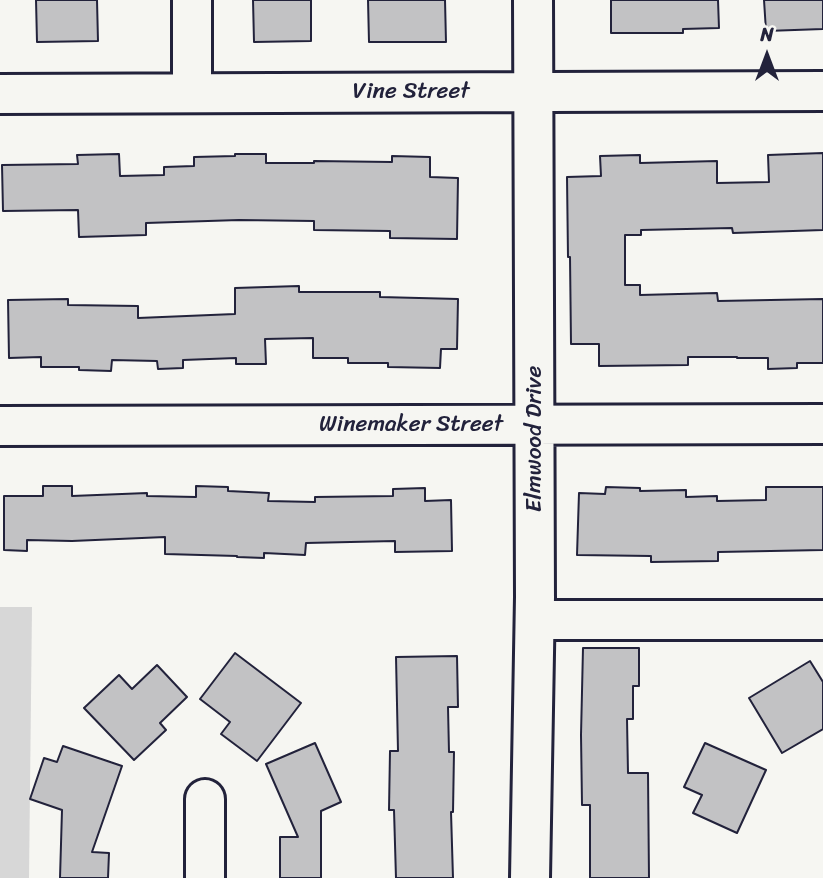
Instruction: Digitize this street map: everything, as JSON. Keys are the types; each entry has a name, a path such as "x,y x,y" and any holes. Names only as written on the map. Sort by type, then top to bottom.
{"street":[{"path":"192,0 192,93"},
{"name":"Elmwood Drive","path":"530,878 535,620 533,0"},
{"name":"Vine Street","path":"0,94 823,91"},
{"name":"Winemaker Street","path":"0,426 823,424"},
{"path":"535,620 823,620"},
{"path":"205,799 205,878"}],"shaded area":[{"path":"0,607 32,607 29,878 0,878"}],"building":[{"path":"36,0 97,0 98,41 37,42"},
{"path":"253,0 311,0 311,41 254,42"},
{"path":"368,0 445,0 446,42 369,42"},
{"path":"611,0 718,0 719,28 683,29 683,33 611,33"},
{"path":"764,0 823,0 823,29 766,31"},
{"path":"823,153 823,230 733,233 732,228 641,230 641,235 625,235 625,285 640,285 640,295 717,293 718,301 823,299 823,363 797,363 797,368 768,369 768,358 688,357 688,365 599,366 599,344 571,344 567,177 601,176 600,156 640,155 640,163 717,161 717,183 769,182 768,155"},
{"path":"119,154 120,176 164,175 164,167 194,166 194,157 235,154 266,154 266,163 392,162 392,156 430,157 430,177 458,178 457,239 390,238 390,231 314,230 314,221 239,220 146,223 146,235 79,237 78,210 3,211 2,165 78,164 77,155"},
{"path":"299,286 299,292 380,292 380,297 458,299 457,349 441,349 440,368 388,367 388,363 348,363 348,358 313,358 313,338 265,339 266,364 236,364 236,358 183,360 183,368 158,369 157,361 112,360 111,371 79,370 79,367 41,367 41,357 9,358 8,300 68,299 68,305 138,306 138,318 235,314 235,288"},
{"path":"43,486 72,486 72,496 147,493 147,496 196,497 196,486 228,487 228,491 269,493 268,501 315,502 315,497 393,496 393,489 425,488 425,501 451,500 452,551 395,552 395,541 306,543 305,555 264,553 264,558 165,554 165,537 27,540 27,551 4,550 4,496 43,496"},
{"path":"606,487 640,488 640,491 686,490 686,497 717,496 717,501 766,500 766,487 823,487 823,550 718,552 718,561 651,562 651,556 577,555 579,493 605,494"},
{"path":"583,648 639,648 639,686 633,686 633,719 627,719 628,773 648,773 649,878 590,878 590,805 582,805"},
{"path":"235,653 301,703 257,761 221,734 230,722 200,699"},
{"path":"457,656 458,707 448,707 449,752 454,752 451,812 453,878 396,878 394,810 389,810 390,751 398,751 396,657"},
{"path":"810,661 823,682 823,729 782,753 749,698"},
{"path":"157,665 187,697 160,723 166,730 134,760 84,708 119,675 132,689"},
{"path":"315,743 341,802 321,811 321,878 280,878 280,837 298,837 266,764"},
{"path":"705,743 766,770 737,833 693,813 702,795 684,787"},
{"path":"63,746 122,766 92,852 109,853 108,878 60,878 62,810 30,799 44,758 57,762"}]}
